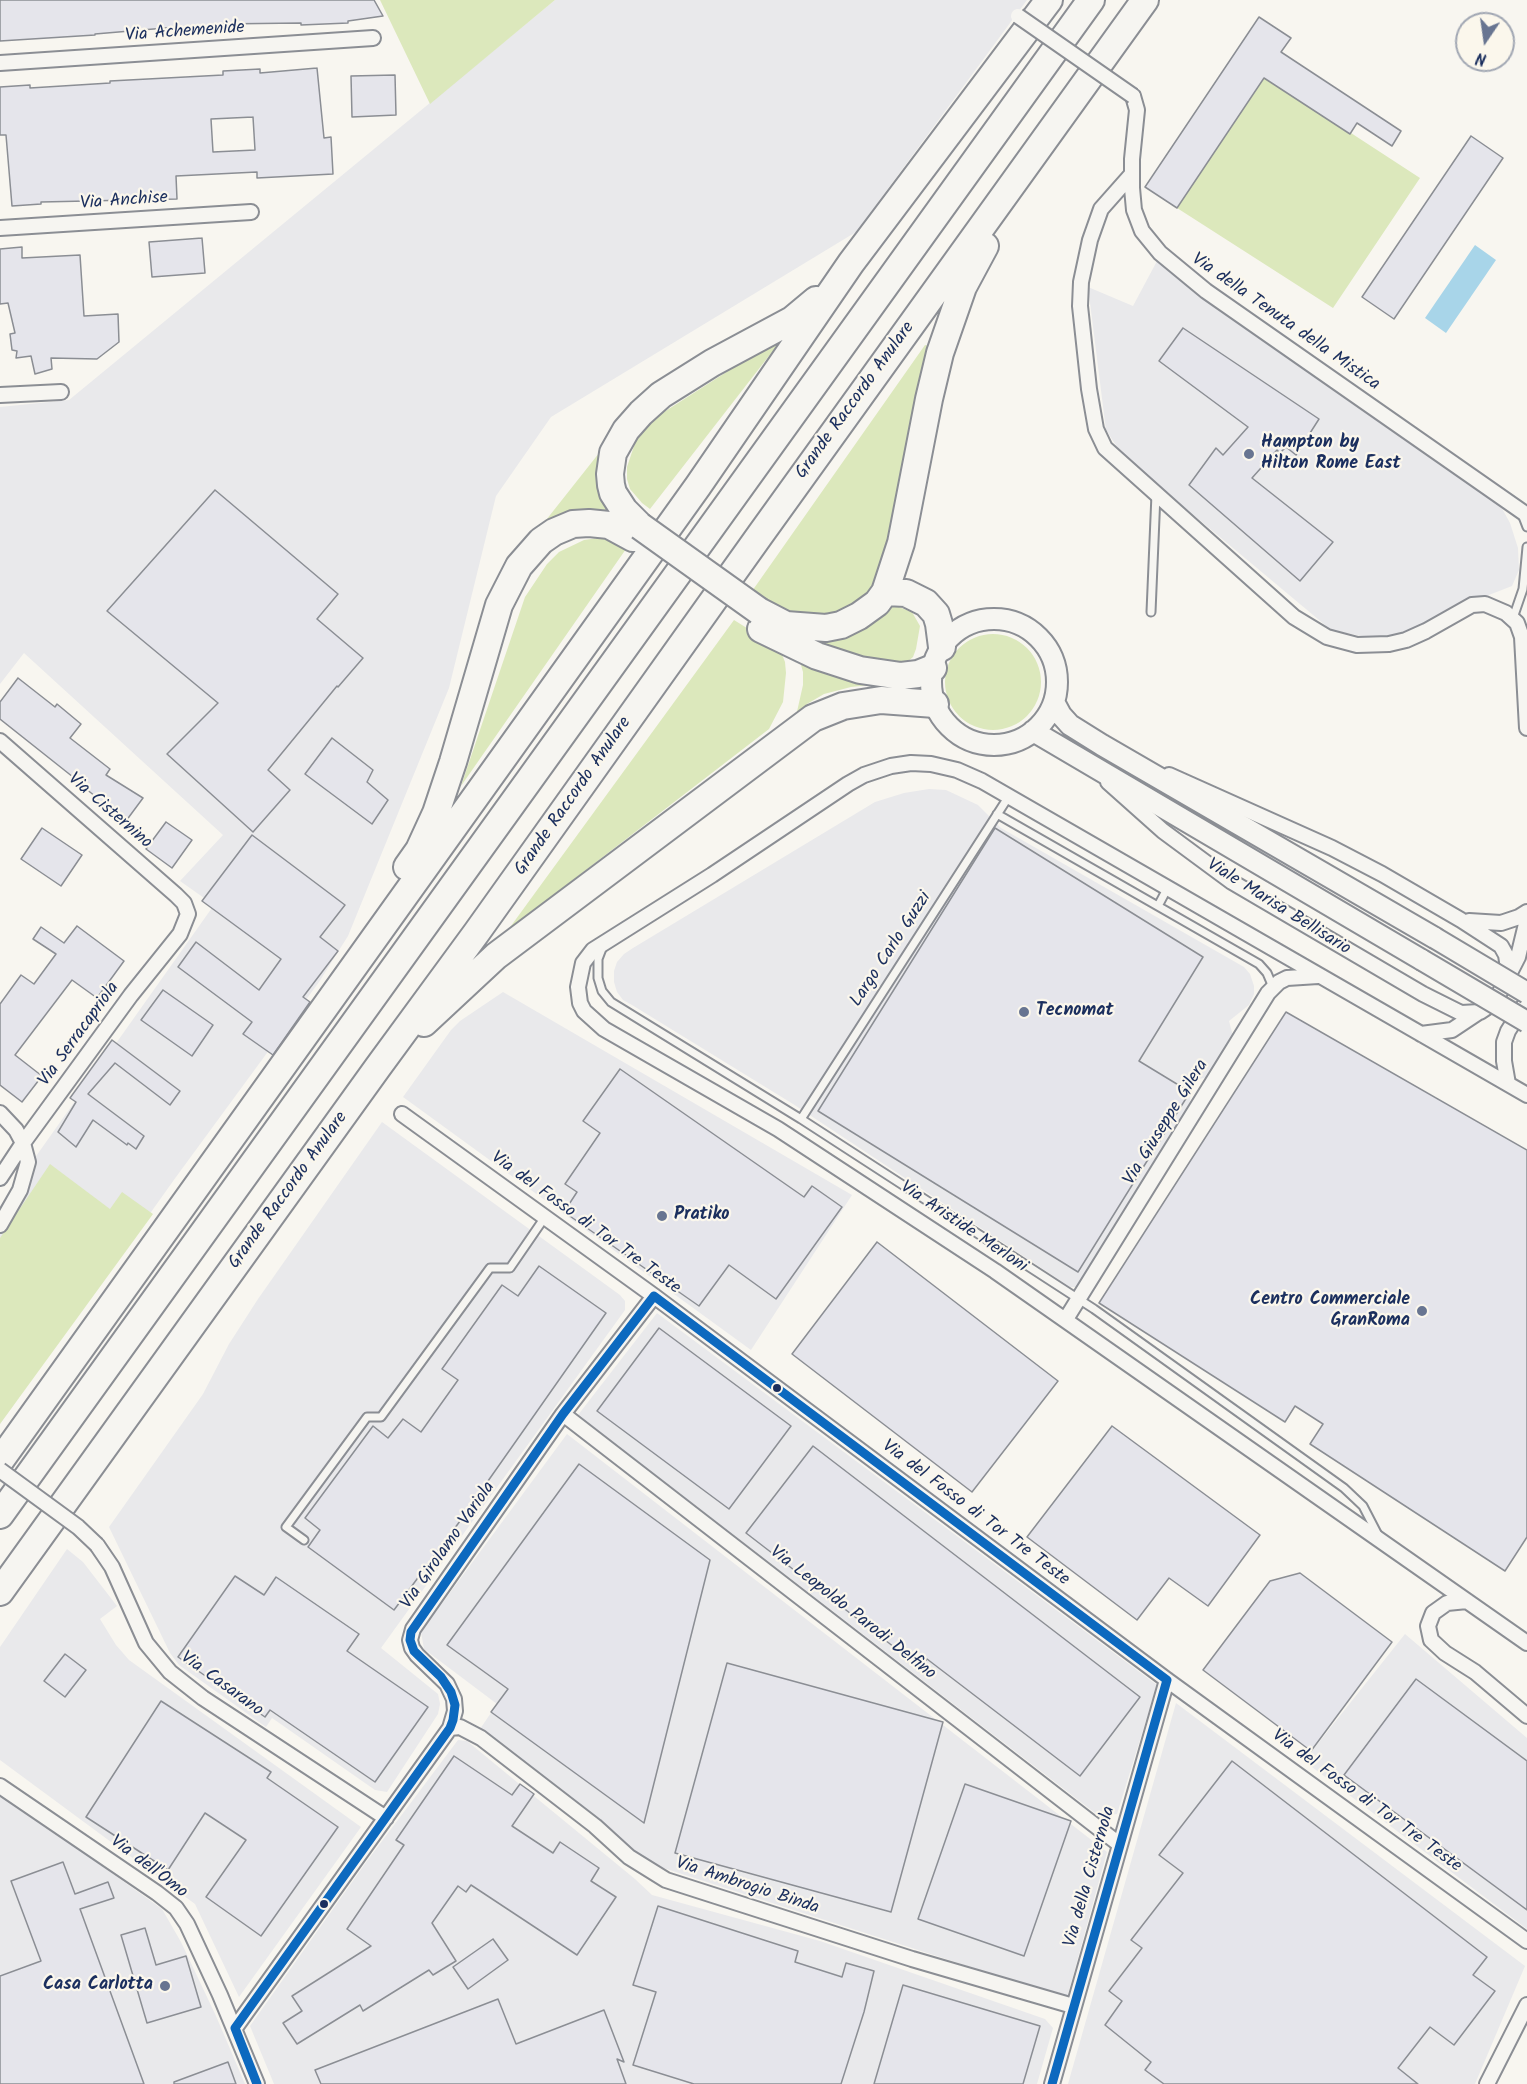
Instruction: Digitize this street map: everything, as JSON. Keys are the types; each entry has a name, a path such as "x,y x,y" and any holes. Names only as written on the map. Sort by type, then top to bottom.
{"highway":[{"path":"0,1461 698,486 851,263 1049,0"},
{"path":"0,1515 1091,0"},
{"name":"Grande Raccordo Anulare","path":"0,1592 477,932 759,535 1145,0"},
{"path":"754,617 786,625 826,628 841,625 860,616 877,603 885,592 901,543 929,399 946,334 963,287 1031,159"},
{"path":"636,532 613,493 610,474 613,453 632,422 656,400 681,382 792,320 818,298 851,263"},
{"path":"342,983 374,914 419,850 436,813 499,605 519,566 541,541 554,532 573,524 609,525 636,532 754,617 818,656 860,670 883,675 907,676 938,657 939,624 936,614 926,603 906,592 885,592"},
{"path":"378,1067 496,956 799,728 829,710 858,703 894,700 935,704"}],"main road":[{"path":"1001,620 1024,628 1043,643 1054,665 1057,678 1054,702 1046,718 1033,731 1017,740 1005,744 969,740 953,730 935,704 931,687 938,657 955,633 977,622 1001,620"},
{"path":"1054,702 1070,725 1102,745 1527,993"},
{"name":"Viale Marisa Bellisario","path":"1033,731 1527,1022"}],"street":[{"name":"Via della Tenuta della Mistica","path":"1018,16 1133,96 1137,110 1132,174 1133,198 1138,219 1153,246 1168,261 1206,291 1524,513"},
{"name":"Via Achemenide","path":"0,63 373,38"},
{"path":"1132,174 1101,208 1084,262 1080,306 1089,389 1099,438 1110,453 1294,617 1327,637 1357,645 1389,645 1419,634 1466,608 1478,604 1492,606 1513,618 1522,637 1527,728"},
{"name":"Via Anchise","path":"0,228 251,212"},
{"path":"0,395 61,392"},
{"name":"Via Cisternino","path":"0,741 176,895 184,903 188,914"},
{"path":"1102,745 1332,848 1382,874 1501,946 1506,955 1509,975"},
{"name":"Viale Marisa Bellisario","path":"1082,759 1163,831 1232,882 1437,1002 1461,1012 1480,1012"},
{"name":"Via Aristide Merloni","path":"1527,1095 1009,796 974,777 943,766 911,763 881,769 848,784 712,875 607,940 587,956 578,987 580,1003 596,1023 785,1134 1066,1319 1527,1643"},
{"path":"1461,920 1501,923 1527,912"},
{"name":"Via Serracapriola","path":"0,1178 131,995 180,934 188,914"},
{"path":"1421,1034 1452,1030 1494,1000 1518,957 1527,920"},
{"path":"1273,987 1282,980 1293,977 1319,976"},
{"name":"Via Giuseppe Gilera","path":"1066,1319 1273,987"},
{"path":"1508,1084 1504,1061 1504,1042 1508,1031 1527,1001"},
{"path":"0,1113 23,1143 28,1162 20,1190 0,1225"},
{"name":"Via del Fosso di Tor Tre Teste","path":"402,1114 654,1296 1167,1680 1527,1941"},
{"name":"Via Girolamo Variola","path":"450,1728 455,1711 451,1692 441,1677 414,1652 410,1640 411,1632 563,1413 654,1296"},
{"name":"Via Leopoldo Parodi Delfino","path":"563,1413 1119,1844"},
{"name":"Via Casarano","path":"0,1470 78,1527 97,1545 112,1567 146,1643 170,1672 196,1694 386,1818"},
{"path":"1467,1602 1447,1603 1433,1613 1428,1626 1431,1640 1445,1653 1475,1672 1527,1716"},
{"name":"Via della Cisternola","path":"1052,2084 1167,1680"},
{"path":"235,2028 450,1728"},
{"name":"Via Ambrogio Binda","path":"450,1728 464,1728 482,1738 595,1826 629,1857 666,1880 912,1959 1073,2006"},
{"name":"Via dell'Omo","path":"0,1786 176,1908 187,1924 258,2084"},
{"path":"1487,2084 1527,2005"}],"lane":[{"path":"1151,612 1156,495"},
{"path":"1524,513 1527,527"},
{"path":"1513,618 1524,589 1527,547"},
{"name":"Largo Carlo Guzzi","path":"801,1119 1009,796"},
{"path":"997,814 1259,964 1267,973 1273,987"},
{"path":"1158,906 1167,889"},
{"name":"Via Aristide Merloni","path":"607,940 597,958 597,971 602,991 611,1002 801,1119 1079,1299 1344,1488 1363,1506 1380,1540"},
{"path":"304,1540 286,1527 367,1417 381,1417 490,1268 510,1268 545,1217"}],"shaded area":[{"path":"555,0 1027,0 856,232 551,417 496,496 449,688 348,936 319,982 176,1177 0,1424 0,1207 214,905 180,881 223,835 24,653 0,684 0,407 69,400"},
{"path":"1157,261 1499,503 1510,523 1518,548 1519,570 1512,586 1453,609 1420,631 1377,639 1331,630 1123,456 1106,430 1088,287 1133,306"},
{"path":"929,789 946,790 978,805 1001,828 1244,967 1250,974 1254,986 1254,994 1249,1005 1229,1021 1233,1036 1208,1077 1191,1081 1190,1105 1078,1287 1070,1287 793,1104 623,1000 614,982 617,962 633,948 875,802 904,793"},
{"path":"503,992 852,1195 751,1350 403,1097 451,1030 460,1021"},
{"path":"382,1122 620,1295 625,1301 625,1310 381,1648 438,1694 440,1704 438,1714 387,1792 375,1790 272,1718 266,1727 179,1665 170,1653 109,1527 203,1394 229,1344 258,1299"},
{"path":"657,1313 1157,1685 1117,1814 1099,1816 578,1415"},
{"path":"567,1434 1107,1852 1067,1998 651,1864 480,1729 497,1704 424,1649 421,1632"},
{"path":"67,1549 83,1562 117,1606 100,1619 116,1645 129,1660 361,1827 239,1997 195,1904 0,1760 0,1647"},
{"path":"1405,1634 1527,1738 1527,1929 1304,1761"},
{"path":"1176,1703 1525,1966 1475,2084 1068,2084"},
{"path":"458,1740 467,1741 652,1895 820,1941 1045,2019 1053,2028 1037,2084 274,2084 250,2026 367,1861"},
{"path":"0,1793 162,1909 181,1942 245,2084 0,2084"}],"green space":[{"path":"380,0 555,0 430,104"},
{"path":"1265,77 1420,178 1333,308 1177,208"},
{"path":"786,334 650,509 642,503 630,489 627,467 636,440 644,428 653,419"},
{"path":"925,345 934,347 879,584 849,612 797,620 750,594"},
{"path":"607,443 622,521 535,534"},
{"path":"608,538 626,549 461,786 525,597 547,564 559,552 584,540"},
{"path":"888,606 896,606 912,612 920,626 913,657 906,663 895,666 869,661 807,639"},
{"path":"734,620 774,645 781,652 785,662 783,702 769,729 508,930"},
{"path":"993,634 1011,638 1027,648 1037,664 1041,682 1037,700 1027,716 1011,726 993,730 975,726 959,716 949,700 945,682 949,664 959,648 975,638"},
{"path":"799,658 879,684 851,687 824,694 807,704 796,716 803,685 803,672"},
{"path":"50,1164 110,1209 122,1192 153,1214 0,1424 0,1238"}],"water":[{"path":"1475,245 1496,260 1446,333 1425,318"}],"building":[{"path":"0,0 374,0 383,16 348,21 348,23 219,24 219,27 177,30 177,27 0,41"},
{"path":"1259,17 1291,38 1281,52 1401,131 1392,146 1357,123 1350,134 1264,78 1177,208 1145,187"},
{"path":"317,68 324,138 331,137 333,174 257,178 257,172 176,176 177,199 41,202 41,204 12,206 6,135 0,135 0,87 30,85 30,88 110,83 110,81 223,75 223,71 260,69 260,73","holes":["253,117 255,150 213,152 211,119"]},
{"path":"395,75 396,115 352,117 351,76"},
{"path":"1471,136 1503,158 1394,319 1362,297"},
{"path":"202,238 205,273 152,277 149,242"},
{"path":"22,247 22,258 80,255 84,316 118,314 119,342 97,359 51,358 52,369 35,374 31,356 16,358 17,351 12,350 10,334 15,333 8,303 0,304 0,249"},
{"name":"Hampton by Hilton Rome East","path":"1183,328 1319,419 1296,455 1286,447 1280,453 1277,450 1252,478 1333,542 1300,581 1189,485 1216,448 1223,455 1248,427 1159,361"},
{"path":"215,490 338,594 317,619 363,658 268,770 290,790 253,832 167,754 218,703 107,611"},
{"path":"18,678 55,707 57,704 81,724 70,738 110,769 106,775 143,798 123,825 73,777 0,719 0,702"},
{"path":"332,738 373,770 367,782 388,800 372,824 305,774"},
{"path":"166,822 192,840 172,868 146,849"},
{"path":"42,828 82,855 61,886 21,859"},
{"name":"Tecnomat","path":"995,828 1203,957 1139,1061 1190,1092 1078,1272 818,1111"},
{"path":"252,835 345,905 320,937 338,951 303,997 310,1002 273,1055 243,1034 252,1022 178,967 196,942 259,990 281,959 202,901"},
{"path":"77,926 124,961 97,998 72,980 15,1055 42,1076 22,1102 0,1085 0,1004 21,975 34,984 56,954 33,939 41,927 64,943"},
{"path":"163,990 213,1025 192,1056 141,1020"},
{"path":"1286,1012 1527,1150 1527,1537 1505,1571 1310,1444 1323,1424 1295,1406 1285,1422 1099,1303"},
{"path":"112,1040 180,1091 170,1105 115,1063 88,1094 144,1136 136,1149 93,1120 76,1147 58,1132 76,1102 70,1098"},
{"path":"620,1069 804,1197 812,1186 842,1207 776,1299 729,1265 699,1306 564,1212 577,1192 565,1184 600,1133 583,1121"},
{"path":"877,1242 1058,1381 972,1492 792,1354"},
{"path":"539,1266 606,1313 489,1482 394,1610 308,1547 320,1530 305,1518 373,1426 388,1438 403,1419 421,1432 458,1380 442,1369 502,1285 518,1296"},
{"path":"659,1328 791,1426 729,1509 597,1411"},
{"path":"1112,1426 1260,1535 1208,1606 1169,1578 1137,1620 1027,1537"},
{"path":"813,1446 1140,1697 1080,1776 927,1659 920,1667 746,1533"},
{"path":"579,1464 710,1560 644,1823 491,1712 508,1689 447,1645"},
{"path":"1300,1573 1392,1642 1311,1751 1203,1670 1270,1581"},
{"path":"235,1576 264,1595 276,1577 359,1634 347,1651 428,1707 375,1782 270,1710 265,1717 178,1657"},
{"path":"65,1654 86,1670 65,1697 44,1681"},
{"path":"727,1663 943,1722 891,1912 675,1853"},
{"path":"1416,1679 1527,1761 1527,1910 1344,1775"},
{"path":"161,1701 271,1772 267,1778 338,1827 261,1936 206,1897 246,1840 205,1813 168,1870 86,1817"},
{"path":"454,1756 512,1795 520,1784 534,1794 512,1826 553,1853 560,1842 599,1868 591,1881 616,1897 577,1955 471,1885 466,1892 458,1886 432,1923 456,1961 433,1975 429,1970 363,2011 360,2005 297,2044 283,2023 302,2011 292,1996 371,1946 347,1929 404,1845 396,1840"},
{"path":"1232,1761 1487,1957 1473,1975 1495,1991 1454,2045 1430,2027 1398,2068 1418,2084 1164,2084 1145,2070 1151,2062 1105,2025 1122,2001 1109,1991 1142,1948 1131,1940 1183,1873 1159,1855"},
{"path":"965,1784 1071,1821 1024,1956 918,1919"},
{"path":"63,1862 75,1894 108,1882 114,1898 80,1909 144,2084 0,2084 0,1976 41,1961 11,1881"},
{"path":"658,1906 798,1951 795,1962 842,1977 846,1963 874,1971 864,2012 841,2084 694,2084 633,2065 656,1992 633,1985"},
{"name":"Casa Carlotta","path":"145,1928 156,1965 186,1956 201,2007 147,2023 121,1935"},
{"path":"493,1939 508,1960 468,1989 453,1967"},
{"path":"903,1985 1040,2026 1023,2084 874,2084"},
{"path":"498,1999 516,2044 604,2010 624,2062 617,2059 626,2084 321,2084 315,2070"},
{"path":"228,2062 236,2084 174,2084 174,2082"}],"transit line":[{"path":"257,2084 235,2028 450,1728 453,1720 455,1705 451,1692 441,1677 414,1651 410,1640 411,1632 563,1414 654,1296 1167,1680 1052,2084"}],"place":[{"name":"Hampton by Hilton Rome East","path":"1249,454"},
{"name":"Tecnomat","path":"1024,1012"},
{"name":"Pratiko","path":"662,1216"},
{"name":"Centro Commerciale GranRoma","path":"1422,1311"},
{"name":"Casa Carlotta","path":"165,1986"}]}
